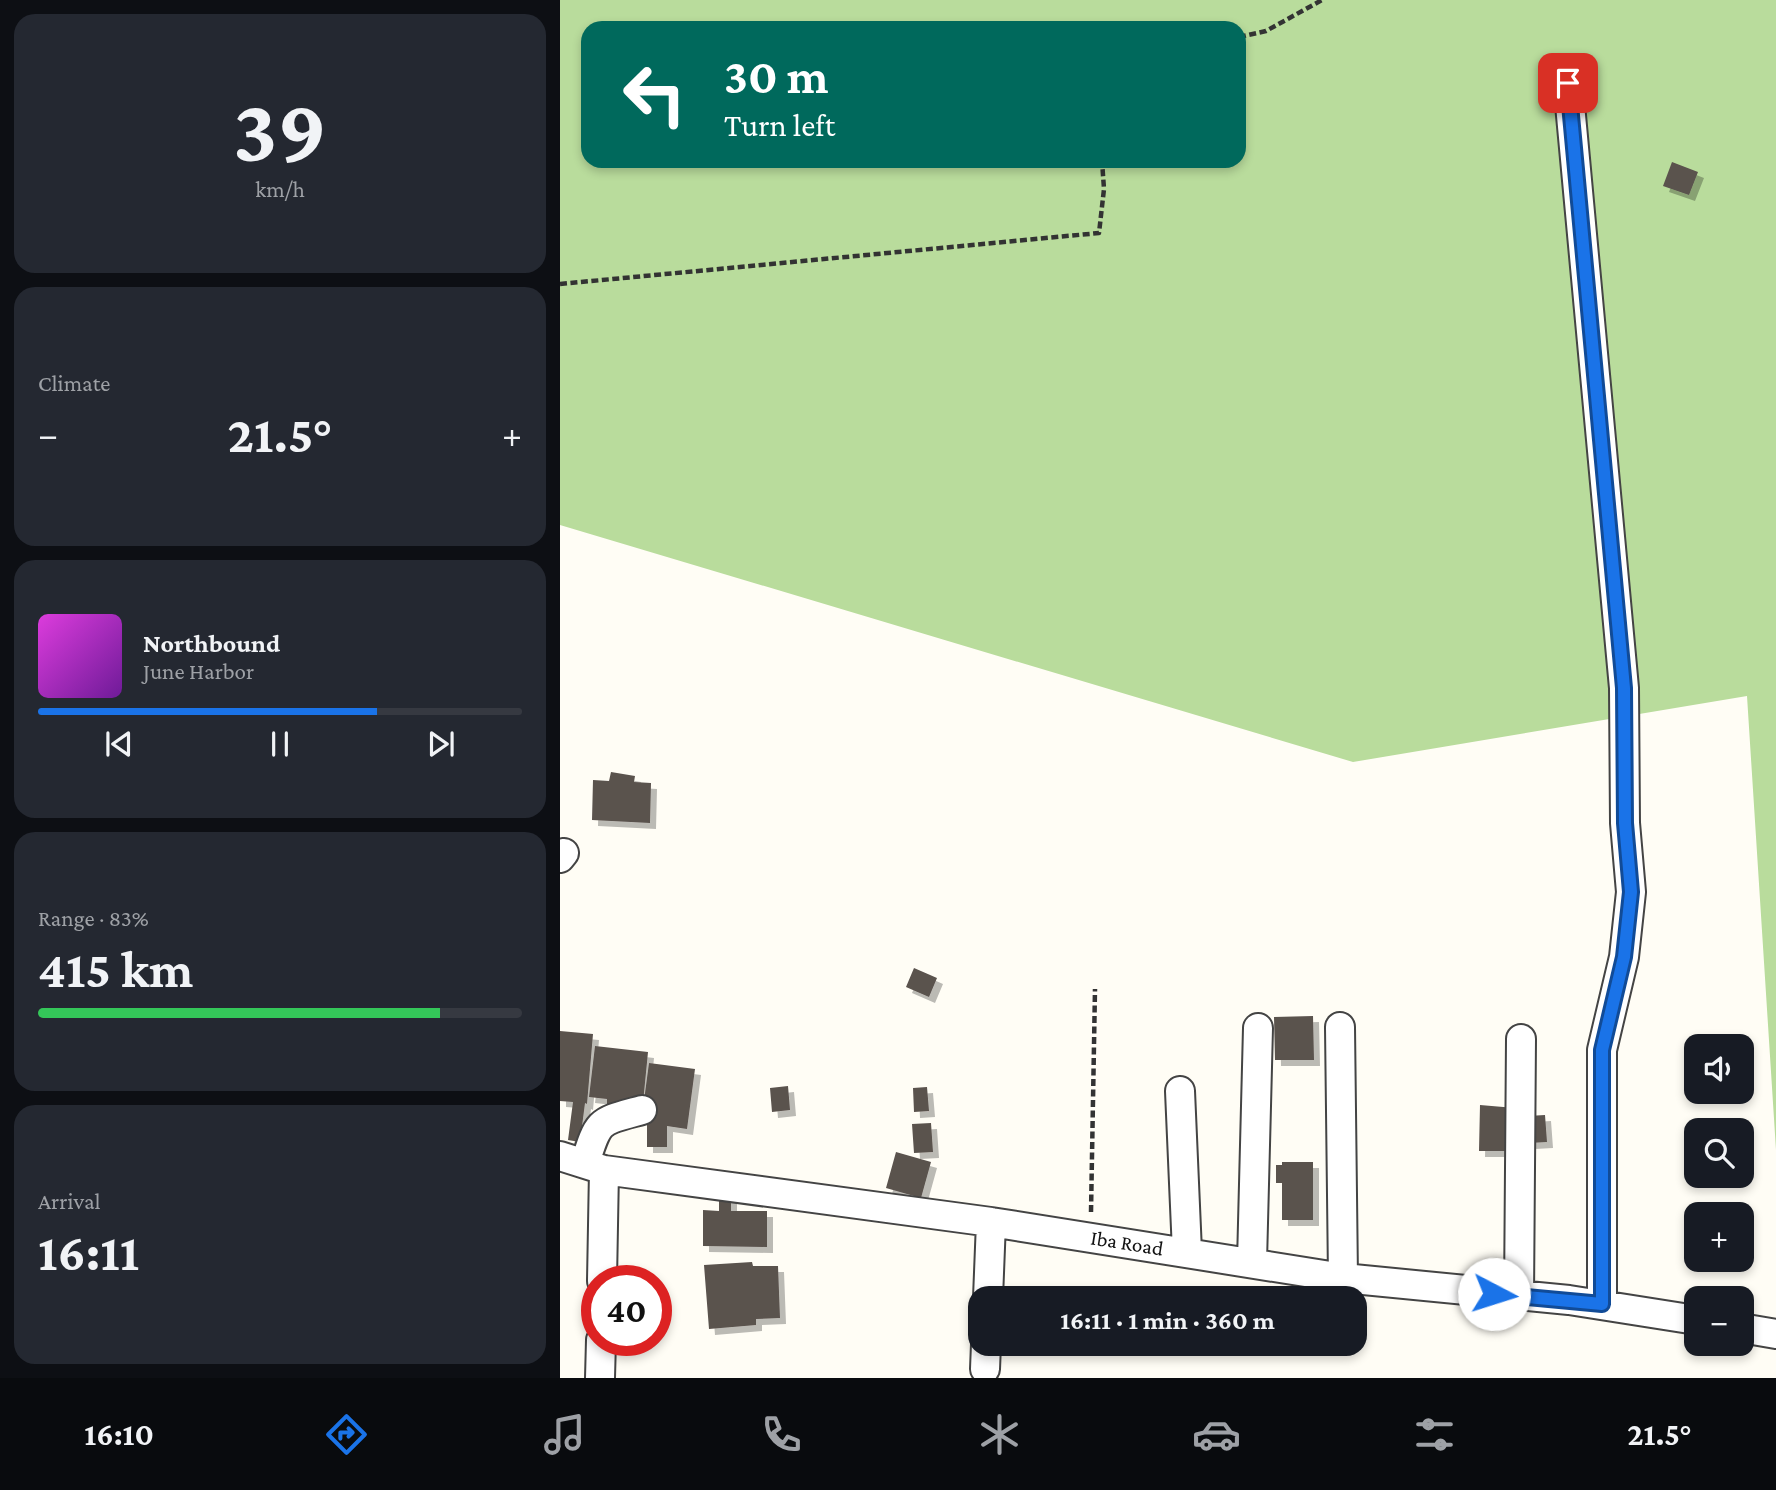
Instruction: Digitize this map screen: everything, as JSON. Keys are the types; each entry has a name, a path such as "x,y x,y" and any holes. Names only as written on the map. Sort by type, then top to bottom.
{"street":[{"path":"1568,83 1624,688 1625,823 1631,892 1624,957 1602,1050 1602,1304"},
{"path":"1340,1027 1343,1278"},
{"path":"1252,1262 1258,1028"},
{"path":"1519,1297 1521,1040"},
{"path":"1180,1091 1187,1252"},
{"path":"599,1265 583,1163 596,1130 608,1119 642,1110"},
{"name":"Iba Road","path":"583,1163 1091,1237 1343,1278 1602,1304 1684,1318"},
{"path":"988,1286 991,1222"},
{"path":"1754,1330 1776,1334"},
{"path":"600,1378 601,1356"}],"path":[{"path":"1246,35 1266,31 1322,0"},
{"path":"560,284 1099,233 1104,189 1102,168"},
{"path":"1091,1237 1095,989"}],"green space":[{"path":"560,0 1776,0 1776,1150 1747,696 1353,762 560,525"}],"building":[{"path":"1672,162 1698,172 1689,195 1663,186"},
{"path":"611,772 635,776 634,782 651,783 650,823 592,820 593,780 609,781"},
{"path":"914,968 937,978 929,997 906,987"},
{"path":"1313,1016 1314,1060 1275,1060 1274,1017"},
{"path":"560,1031 593,1034 587,1104 585,1103 580,1142 568,1140 573,1102 560,1101"},
{"path":"595,1046 648,1052 643,1103 607,1111 607,1099 589,1097"},
{"path":"649,1063 695,1069 687,1129 667,1126 667,1147 647,1147 647,1124 641,1123"},
{"path":"788,1086 790,1110 772,1112 770,1088"},
{"path":"927,1087 929,1111 914,1112 913,1088"},
{"path":"1480,1105 1515,1108 1509,1151 1479,1151"},
{"path":"1545,1115 1547,1142 1529,1143 1528,1116"},
{"path":"931,1123 933,1152 914,1153 912,1124"},
{"path":"896,1152 931,1162 921,1198 886,1188"},
{"path":"1282,1162 1313,1162 1313,1220 1282,1220 1282,1183 1276,1183 1276,1165 1282,1165"},
{"path":"719,1197 731,1197 731,1211 767,1211 767,1247 703,1246 703,1210 719,1211"},
{"path":"752,1262 753,1266 778,1266 780,1318 756,1319 756,1325 709,1329 704,1265"}],"route":[{"path":"1494,1294 1602,1304 1602,1050 1624,957 1631,892 1625,823 1624,688 1568,83"}]}
